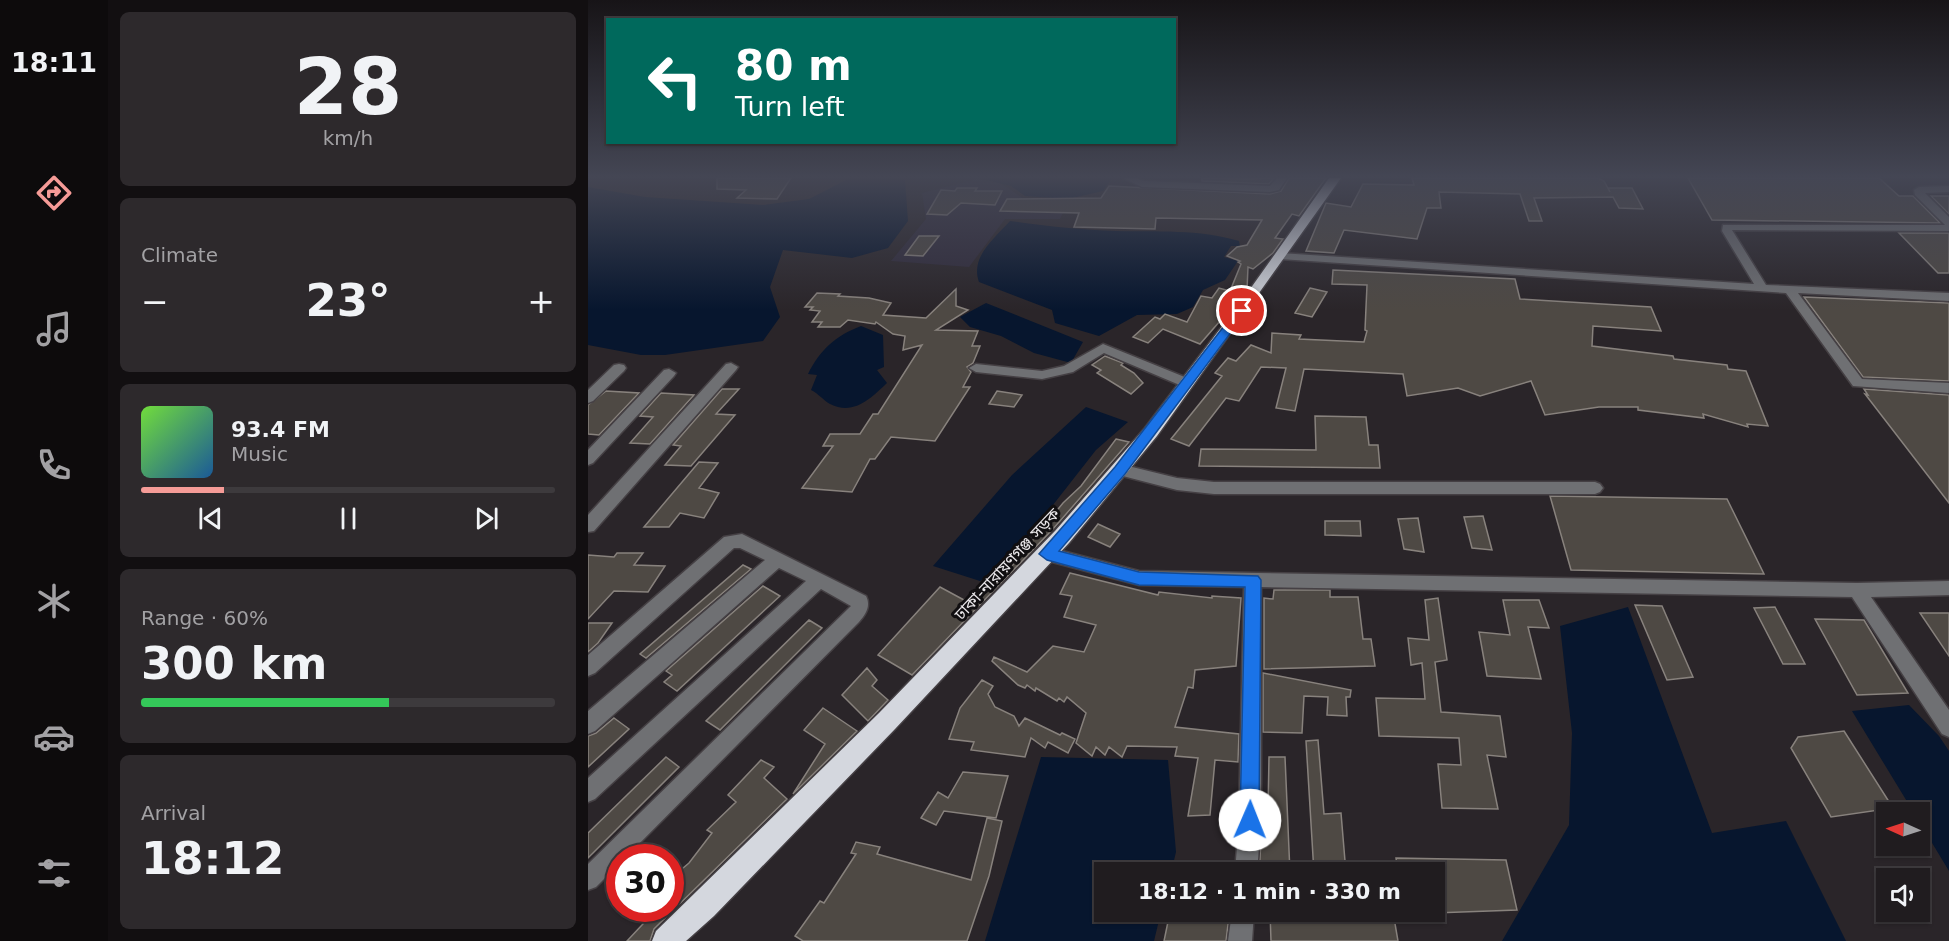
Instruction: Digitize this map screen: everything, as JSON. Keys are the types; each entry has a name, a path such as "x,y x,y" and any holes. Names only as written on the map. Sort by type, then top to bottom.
{"highway":[{"name":"ঢাকা-নারায়ণগঞ্জ সড়ক","path":"666,941 704,906 879,730 1047,554 1120,470 1187,383 1304,222"}],"street":[{"path":"1762,288 1727,231 1727,227 1948,228"},
{"path":"1280,256 1790,290 1949,297"},
{"path":"1790,290 1857,383 1949,388"},
{"path":"976,368 1042,375 1068,369 1103,348 1187,383"},
{"path":"588,526 731,367"},
{"path":"588,398 619,368"},
{"path":"588,459 669,374"},
{"path":"1120,470 1196,488 1595,488"},
{"path":"588,667 730,542 742,541 860,601 860,609 588,879"},
{"path":"1047,554 1139,578 1857,590 1949,588"},
{"path":"588,724 778,559"},
{"path":"588,792 819,580"},
{"path":"1247,862 1250,820 1253,580"},
{"path":"1857,590 1949,727"},
{"path":"1240,941 1242,922"}],"shaded area":[{"path":"924,222 1003,222 969,267 891,261"}],"water":[{"path":"588,222 907,222 888,248 852,258 783,250 770,287 780,317 763,341 665,355 641,355 588,345"},
{"path":"1009,222 1017,222 1076,229 1209,235 1239,241 1240,246 1231,246 1224,257 1238,261 1225,280 1203,290 1193,307 1177,314 1137,315 1099,336 1055,323 1052,310 979,282 978,264 991,242"},
{"path":"986,303 1083,342 1071,363 1034,353 1001,336 970,327 960,317"},
{"path":"861,326 883,335 884,367 877,370 887,383 862,404 854,407 839,407 830,404 811,390 817,375 808,374 829,345 843,334"},
{"path":"1086,407 1128,422 1096,450 1006,565 980,581 933,566 1012,475"},
{"path":"1628,607 1712,833 1786,821 1846,941 1502,941 1569,825 1572,733 1560,626"},
{"path":"1909,705 1939,736 1949,751 1949,871 1930,840 1930,802 1907,802 1852,711"},
{"path":"1041,757 1168,760 1176,852 1174,862 1094,862 1094,922 1159,922 1154,941 985,941"}],"building":[{"path":"1076,222 1156,222 1155,229 1074,227"},
{"path":"1261,222 1286,222 1275,238 1283,239 1273,253 1253,269 1248,267 1247,290 1200,344 1163,329 1148,343 1133,337 1155,317 1160,319 1165,314 1187,322 1201,296 1212,298 1219,288 1230,291 1241,264 1238,262 1240,261 1227,256 1237,247 1247,245"},
{"path":"1318,222 1423,222 1417,239 1344,230 1334,253 1306,251"},
{"path":"1857,222 1939,222 1940,223"},
{"path":"1899,233 1949,233 1949,273 1938,273"},
{"path":"919,236 939,236 923,256 905,255"},
{"path":"1333,270 1515,279 1520,299 1651,307 1661,331 1593,326 1592,346 1673,356 1674,359 1727,365 1728,369 1746,371 1768,426 1747,424 1748,427 1703,414 1704,418 1638,410 1638,407 1599,407 1545,415 1531,381 1480,396 1458,388 1407,396 1403,374 1304,369 1295,411 1276,408 1286,368 1261,367 1239,401 1226,398 1189,446 1171,439 1222,376 1215,373 1228,358 1236,361 1251,345 1271,353 1272,333 1301,335 1299,339 1364,342 1367,331 1365,330 1367,285 1332,284"},
{"path":"1310,288 1327,292 1312,317 1295,313"},
{"path":"956,289 956,306 968,310 936,330 978,331 972,346 980,346 973,363 967,367 971,372 963,387 970,387 935,441 891,437 875,459 870,459 852,492 802,488 833,446 823,446 830,434 860,434 873,414 878,414 922,345 903,350 905,336 893,334 876,322 875,324 848,320 840,327 818,327 822,322 812,322 820,311 810,310 813,307 805,307 817,293 840,294 838,296 869,298 891,303 883,315 926,318"},
{"path":"1804,297 1949,303 1949,381 1863,377"},
{"path":"1105,356 1123,363 1121,365 1134,373 1143,383 1131,394 1097,373 1101,370 1092,365"},
{"path":"722,389 739,389 716,414 735,415 691,466 665,465 681,446 673,445"},
{"path":"1864,389 1949,395 1949,503 1865,394 1868,395"},
{"path":"606,391 639,393 599,435 588,434 588,405"},
{"path":"997,391 1022,395 1014,407 989,404"},
{"path":"661,393 694,395 650,444 630,443 653,417 640,416"},
{"path":"1315,416 1366,417 1369,445 1378,445 1380,468 1199,466 1201,449 1316,450"},
{"path":"1116,439 1129,442 1053,529 912,675 878,655 940,587 964,600 992,579 997,584 1063,503 1081,486"},
{"path":"699,462 718,463 699,488 719,493 704,518 680,513 669,527 644,527"},
{"path":"1550,496 1727,499 1764,574 1571,570"},
{"path":"1483,516 1492,550 1472,548 1464,517"},
{"path":"1418,518 1424,552 1404,549 1398,519"},
{"path":"1325,521 1360,521 1361,536 1325,535"},
{"path":"1098,524 1120,534 1110,547 1088,537"},
{"path":"617,553 643,553 634,565 665,566 648,592 614,591 588,619 588,555 614,557"},
{"path":"743,565 751,569 646,658 640,654"},
{"path":"1070,573 1158,595 1159,592 1212,598 1212,596 1241,598 1236,666 1195,670 1193,688 1188,687 1175,727 1239,734 1238,762 1215,760 1210,815 1188,816 1198,758 1175,756 1177,747 1127,746 1122,757 1109,747 1105,755 1096,747 1092,756 1076,743 1086,713 1067,697 1064,702 1059,698 1057,701 1036,688 1035,691 1027,685 1025,688 1018,685 992,661 994,657 1027,672 1053,646 1084,652 1096,625 1064,617 1072,596 1060,594"},
{"path":"763,586 780,596 677,691 664,682 672,675 666,671"},
{"path":"1274,590 1330,590 1330,597 1358,597 1363,639 1371,639 1375,666 1264,669 1264,598 1273,599"},
{"path":"1438,598 1447,660 1435,662 1441,712 1500,716 1506,757 1487,755 1498,809 1442,808 1438,764 1461,765 1459,738 1379,736 1376,698 1425,699 1422,663 1411,665 1408,638 1429,640 1425,600"},
{"path":"1503,600 1539,600 1549,628 1528,627 1541,679 1487,676 1479,632 1510,635"},
{"path":"1635,605 1662,606 1693,677 1667,680"},
{"path":"1775,607 1805,664 1783,664 1754,608"},
{"path":"1920,613 1949,613 1949,656"},
{"path":"1815,619 1864,620 1908,693 1857,695"},
{"path":"809,620 822,628 720,730 706,721"},
{"path":"588,623 612,623 598,643 588,652"},
{"path":"867,668 877,680 872,686 888,700 868,721 842,695"},
{"path":"1263,673 1351,690 1350,697 1346,697 1347,716 1327,715 1328,697 1304,696 1302,733 1263,732"},
{"path":"982,680 993,686 988,694 995,707 1014,716 1019,726 1025,718 1060,735 1062,733 1075,739 1068,753 1048,742 1045,748 1031,738 1025,757 971,750 974,742 949,739 960,708"},
{"path":"823,708 857,731 793,794 825,744 804,730"},
{"path":"614,718 629,729 588,767 588,736 596,733"},
{"path":"1844,731 1889,802 1876,802 1876,810 1831,817 1791,748 1798,737"},
{"path":"1318,740 1324,814 1341,813 1345,862 1313,862 1306,741"},
{"path":"666,757 679,767 588,858 588,833"},
{"path":"1269,757 1285,757 1290,862 1260,862 1263,810 1268,810"},
{"path":"761,760 774,767 764,778 787,799 684,900 684,867 712,833 707,830 736,802 728,795"},
{"path":"963,772 1008,776 996,818 944,811 936,825 921,818 938,792 948,798"},
{"path":"987,818 1002,821 989,876 967,941 803,941 795,936 820,901 824,903 856,854 851,853 856,842 880,847 877,854 971,880"},
{"path":"1396,858 1506,860 1517,910 1445,913 1445,862 1397,862"},
{"path":"645,922 661,922 654,929 650,941 627,941"},
{"path":"1168,922 1228,922 1226,941 1164,941"},
{"path":"1270,922 1395,922 1398,941 1271,941"}],"route":[{"path":"1242,311 1151,432 1047,554 1139,578 1253,580 1250,820"}]}
